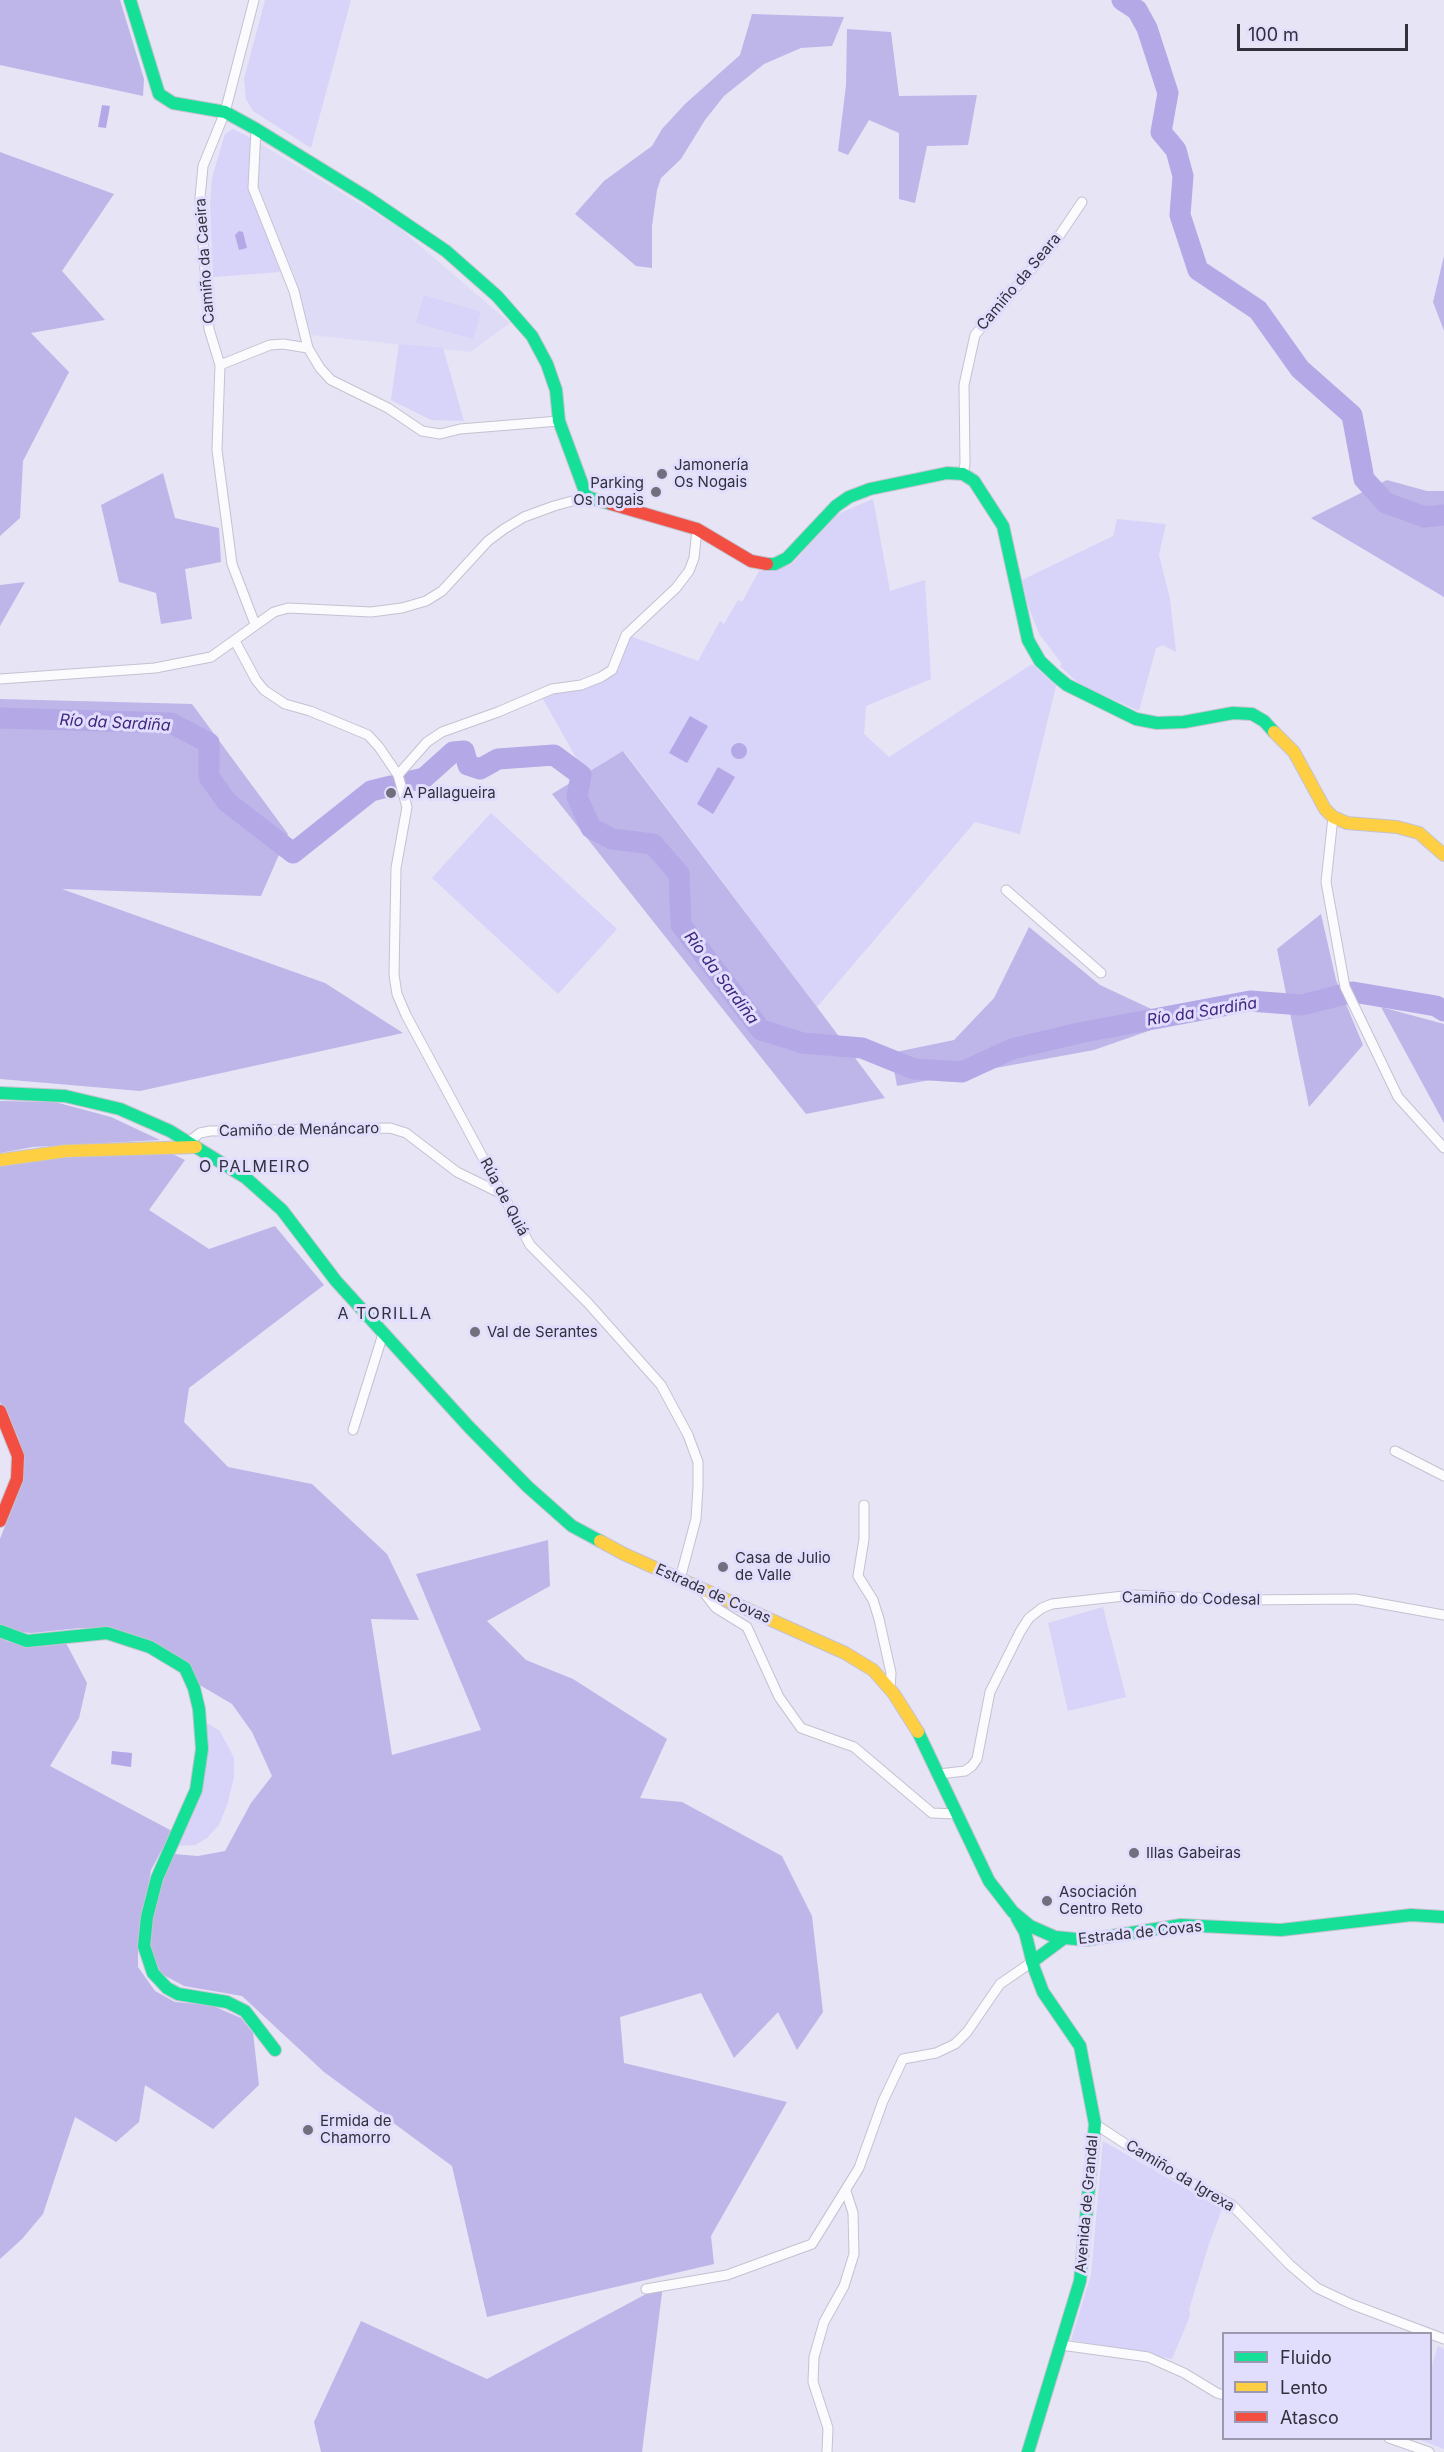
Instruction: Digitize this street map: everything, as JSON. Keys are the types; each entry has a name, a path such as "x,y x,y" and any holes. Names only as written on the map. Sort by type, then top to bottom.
{"street":[{"path":"130,0 159,94 173,103 225,112 256,129 368,198 446,251 497,296 532,336 547,364 556,390 560,421 587,497"},
{"name":"Camiño da Caeira","path":"254,0 225,112 203,166 200,198 208,329 220,364 217,450 232,564 255,624"},
{"path":"256,129 253,188 294,291 308,348 320,368 331,380 388,408 422,431 440,434 460,429 560,421"},
{"name":"Camiño da Seara","path":"963,474 965,464 963,385 975,335 1055,242 1082,202"},
{"path":"220,364 270,345 283,344 308,348"},
{"path":"0,679 155,668 211,657 236,641 255,624 274,612 288,608 371,612 402,609 426,601 442,591 488,541 504,529 544,509 587,497 697,529 751,561 775,564 787,558 836,506 849,497 870,489 947,473 963,474 974,481 1003,526 1028,640 1040,661 1067,685 1136,719 1157,723 1184,722 1233,713 1252,714 1264,721 1294,752 1325,809 1333,817 1347,823 1397,827 1419,833 1444,855"},
{"path":"398,775 428,742 442,732 552,689 581,685 612,670 626,635 676,588 689,571 694,558 697,529"},
{"name":"Rúa de Quiá","path":"236,641 256,680 264,690 285,704 310,711 368,735 398,775 407,807 396,868 394,975 397,994 406,1015 530,1245 588,1303 661,1386 688,1435 698,1462 698,1486 696,1519 680,1579"},
{"path":"1333,817 1326,882 1345,987 1398,1097 1444,1148"},
{"path":"1006,890 1101,973"},
{"name":"Estrada de Covas","path":"0,1093 65,1096 120,1109 147,1119 246,1178 272,1200 336,1281 468,1427 528,1487 572,1526 624,1554 845,1653 873,1670 890,1688 924,1742 989,1881 1013,1912 1041,1932 1063,1939 1086,1940 1181,1925 1281,1930 1411,1915 1444,1917"},
{"name":"Camiño de Menáncaro","path":"192,1145 200,1133 210,1131 390,1128 406,1133 457,1172 502,1194"},
{"path":"0,1160 66,1151 192,1145"},
{"path":"353,1430 383,1334"},
{"path":"0,1411 18,1456 16,1479 0,1521"},
{"path":"1395,1451 1444,1476"},
{"path":"864,1505 864,1539 858,1576 873,1600 879,1619 891,1673 890,1688"},
{"path":"700,1588 716,1608 747,1627 779,1696 801,1728 854,1747 932,1813 956,1814"},
{"name":"Camiño do Codesal","path":"939,1774 965,1771 977,1759 990,1692 1029,1618 1052,1604 1133,1595 1243,1600 1354,1599 1444,1618"},
{"path":"0,1631 27,1641 107,1634 150,1647 184,1668 194,1688 199,1709 202,1749 196,1790 157,1878 147,1917 144,1946 153,1973 167,1988 178,1994 227,2002 245,2011 275,2050"},
{"name":"Avenida de Grandal","path":"1013,1912 1025,1932 1032,1962 1043,1992 1080,2046 1095,2124 1080,2281 1028,2452"},
{"path":"1032,1962 1041,1932"},
{"path":"646,2289 727,2275 812,2244 859,2168 883,2101 903,2059 936,2053 955,2044 967,2032 1000,1984 1063,1939"},
{"name":"Camiño da Igrexa","path":"1095,2124 1156,2164 1231,2204 1290,2265 1317,2288 1351,2304 1425,2332"},
{"path":"827,2452 828,2428 813,2382 814,2357 824,2322 844,2286 854,2254 853,2213 846,2191"},
{"path":"1061,2345 1148,2357 1184,2373 1222,2394"},
{"path":"1392,2440 1429,2452"}],"shaded area":[{"path":"0,0 120,0 144,79 143,96 0,65"},
{"path":"265,0 351,0 311,148 253,111 246,99 244,79"},
{"path":"752,14 844,17 832,46 801,48 764,64 724,96 705,120 681,159 661,178 652,226 652,268 636,266 575,214 604,181 652,146 662,129 685,104 740,55"},
{"path":"847,29 891,32 899,96 977,95 968,145 927,146 915,203 899,199 899,133 869,120 848,155 838,151 846,85"},
{"path":"102,105 110,106 106,128 98,127"},
{"path":"233,129 251,138 250,189 280,272 213,277 210,203 212,178 225,134"},
{"path":"259,143 398,227 510,323 470,352 311,335 294,275 258,190"},
{"path":"0,152 114,194 62,271 105,320 31,333 69,372 23,461 20,518 0,536"},
{"path":"239,231 243,232 247,248 239,250 235,235"},
{"path":"1444,256 1444,331 1433,302"},
{"path":"424,295 481,312 473,339 416,323"},
{"path":"399,344 443,348 464,421 431,420 391,400"},
{"path":"163,473 175,518 219,528 221,562 185,569 192,619 161,624 156,593 119,582 101,505"},
{"path":"1387,480 1427,491 1444,491 1444,597 1311,518"},
{"path":"873,499 890,591 925,580 931,679 866,706 864,734 889,757 1032,664 1056,686 1020,834 975,822 817,1007 624,751 585,774 542,697 597,684 618,667 630,636 698,661 720,621 724,624 738,600 742,602 759,571 791,565 838,514"},
{"path":"1117,519 1166,524 1159,555 1170,599 1176,652 1163,645 1156,648 1139,711 1088,688 1076,681 1060,666 1062,664 1040,635 1029,609 1022,580 1113,536"},
{"path":"25,582 0,626 0,585"},
{"path":"0,699 192,704 288,834 261,896 62,889 325,983 403,1033 140,1091 0,1079"},
{"path":"690,716 708,726 687,763 669,753"},
{"path":"736,743 742,743 747,751 745,757 736,759 731,754 731,748"},
{"path":"623,751 885,1098 806,1114 552,794"},
{"path":"718,767 735,777 713,814 697,804"},
{"path":"491,813 617,929 558,994 432,878"},
{"path":"1321,914 1336,980 1363,1045 1309,1107 1277,949"},
{"path":"1029,927 1100,985 1177,1021 1094,1050 897,1086 891,1053 954,1040 994,998"},
{"path":"1381,1007 1444,1024 1444,1123"},
{"path":"0,1101 55,1102 111,1117 160,1140 33,1147 0,1153"},
{"path":"166,1151 185,1160 149,1210 209,1249 275,1226 324,1285 189,1388 184,1422 228,1467 312,1484 387,1554 419,1620 371,1619 392,1755 481,1730 416,1574 548,1540 550,1586 487,1621 526,1660 573,1679 667,1739 640,1798 682,1802 782,1856 812,1916 823,2012 797,2050 778,2012 734,2058 701,1993 620,2017 624,2063 787,2102 711,2236 714,2264 487,2317 452,2166 324,2072 242,1996 184,1986 160,1973 149,1940 157,1893 174,1854 198,1856 225,1851 251,1803 272,1776 252,1732 232,1704 198,1684 149,1641 113,1628 80,1628 32,1633 14,1632 0,1625 0,1539 20,1487 23,1461 18,1437 0,1402 0,1165 92,1154"},
{"path":"1103,1607 1126,1697 1068,1711 1048,1623"},
{"path":"0,1636 6,1641 27,1646 66,1643 87,1683 79,1718 50,1766 172,1831 151,1870 138,1945 138,1967 155,1991 175,2002 211,2005 241,2018 253,2033 259,2085 213,2129 145,2085 139,2122 116,2142 75,2117 43,2214 22,2239 0,2259"},
{"path":"204,1721 220,1731 234,1758 234,1777 219,1825 207,1838 195,1845 175,1846 191,1813"},
{"path":"112,1751 132,1753 131,1767 111,1764"},
{"path":"1103,2141 1222,2209 1189,2309 1190,2316 1172,2359 1071,2340 1091,2275"},
{"path":"663,2285 642,2452 321,2452 314,2422 361,2321 487,2379"},
{"path":"1438,2346 1444,2349 1444,2449 1421,2440 1432,2440 1432,2365"}],"waterway":[{"path":"1122,0 1137,10 1147,28 1168,93 1161,132 1176,150 1183,176 1180,215 1198,270 1258,310 1300,369 1352,415 1364,479 1386,503 1425,517 1444,515"},
{"name":"Río da Sardiña","path":"0,718 171,723 209,743 209,777 227,802 293,853 371,791 391,786"},
{"name":"Río da Sardiña","path":"411,781 424,778 453,752 464,751 468,765 480,769 498,759 554,755 581,775 577,797 591,828 612,839 653,844 679,874 681,925 761,1030 803,1043 862,1048 914,1069 962,1072 1012,1049 1079,1033 1250,1001 1302,1005 1353,992 1436,1006 1444,1011"}],"traffic: fast":[{"path":"130,0 159,94 173,103 225,112 256,129 368,198 446,251 497,296 532,336 547,364 556,390 559,421 587,497 611,504"},
{"path":"767,564 775,564 787,558 836,506 849,497 870,489 947,473 963,474 974,481 1003,526 1028,640 1040,661 1056,676 1067,685 1136,719 1157,723 1184,722 1233,713 1252,714 1264,721 1274,732"},
{"path":"0,1093 65,1096 120,1109 170,1131 246,1178 282,1210 336,1281 469,1427 528,1487 572,1526 600,1541"},
{"path":"0,1631 27,1641 107,1633 150,1647 185,1668 194,1688 199,1709 202,1749 196,1790 157,1878 147,1917 144,1946 153,1973 167,1988 178,1994 227,2002 245,2011 275,2050"},
{"path":"918,1732 989,1881 1013,1912 1030,1926 1055,1937 1086,1940 1181,1925 1281,1930 1411,1915 1444,1917"},
{"path":"1017,1918 1025,1932 1043,1992 1080,2046 1095,2124 1080,2281 1028,2452"},
{"path":"1032,1962 1063,1939"}],"traffic: slow":[{"path":"1274,732 1294,752 1325,809 1333,817 1347,823 1397,827 1419,833 1444,855"},
{"path":"0,1160 66,1151 196,1147"},
{"path":"600,1541 624,1554 845,1653 873,1670 894,1694 918,1732"}],"traffic: jam":[{"path":"611,504 697,529 751,561 767,564"},
{"path":"0,1411 18,1456 17,1479 0,1521"}],"place":[{"name":"Jamonería Os Nogais","path":"662,474"},
{"name":"Parking Os nogais","path":"656,492"},
{"name":"A Pallagueira","path":"391,793"},
{"name":"Val de Serantes","path":"475,1332"},
{"name":"Casa de Julio de Valle","path":"723,1567"},
{"name":"Illas Gabeiras","path":"1134,1853"},
{"name":"Asociación Centro Reto","path":"1047,1901"},
{"name":"Ermida de Chamorro","path":"308,2130"}],"district":[{"name":"O PALMEIRO","path":"255,1167"},
{"name":"A TORILLA","path":"385,1314"}]}
